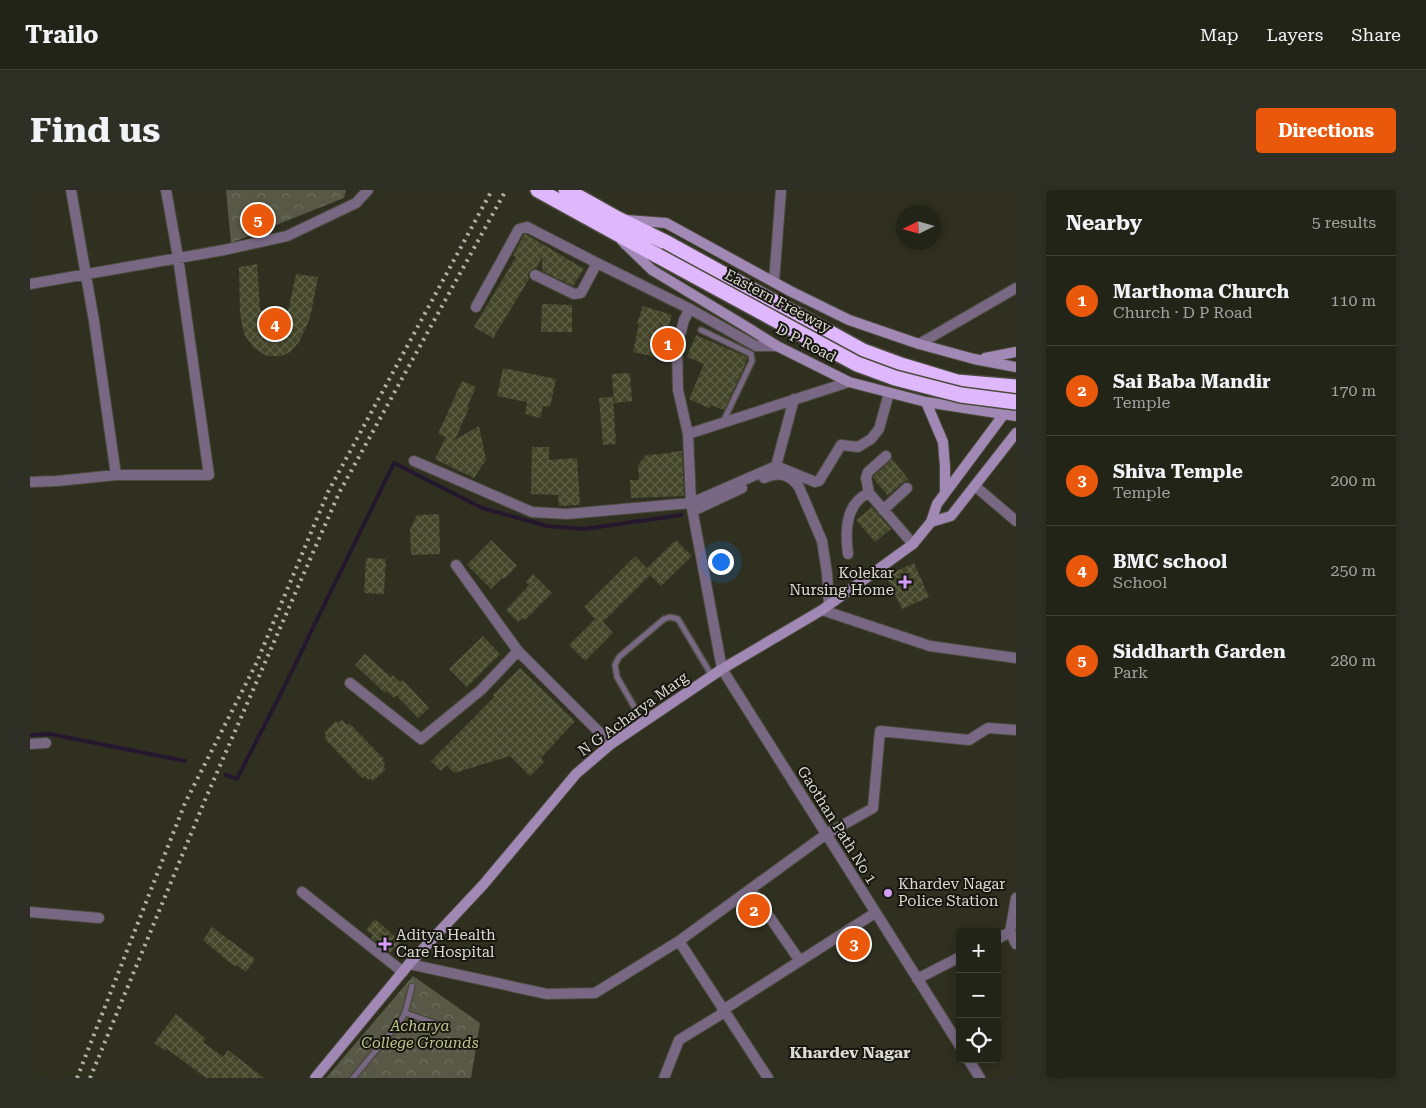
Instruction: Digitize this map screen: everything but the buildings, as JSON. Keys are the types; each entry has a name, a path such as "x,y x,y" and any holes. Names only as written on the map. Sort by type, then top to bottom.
{"highway":[{"name":"Eastern Freeway","path":"538,190 565,194 615,225 658,256 858,364 895,378 961,395 1016,402"},
{"name":"Eastern Freeway","path":"615,225 666,243 863,351 957,382 1016,387"}],"main road":[{"path":"615,225 666,223 774,282 849,320 919,344 974,360 1016,367"},
{"name":"D P Road","path":"615,225 652,270 777,346 849,382 926,402 1016,416"},
{"path":"974,360 1016,352"},
{"path":"931,522 937,504 1016,395"},
{"path":"926,402 942,442 946,467 945,493"},
{"name":"N G Acharya Marg","path":"315,1078 406,968 483,885 576,774 611,744 712,676 826,608 913,544 931,522 951,516 1016,433"}],"street":[{"path":"70,190 94,321 116,476"},
{"path":"30,482 116,476 209,475 178,257 166,190"},
{"path":"30,284 224,250 287,236 356,202 368,190"},
{"path":"774,282 781,190"},
{"path":"476,306 519,229 527,226 690,309 756,346 777,346"},
{"path":"535,275 574,294 581,293 597,263"},
{"path":"919,344 1016,288"},
{"path":"690,309 684,320 677,346 678,390 688,434 692,507 705,550 722,670"},
{"path":"688,434 849,382"},
{"path":"692,507 776,466 815,482 819,481 841,445 858,447 871,439 880,429 889,393"},
{"path":"776,466 794,399"},
{"path":"886,456 868,472 866,478 868,493 913,544"},
{"path":"414,461 532,512 567,514 692,507 775,474 787,476 796,482 822,542 827,573 826,608 930,646 1016,658"},
{"path":"975,486 1016,521"},
{"path":"883,510 907,488"},
{"path":"848,554 848,518 851,508 862,496 868,493"},
{"path":"456,565 518,651 611,744"},
{"path":"350,683 422,739 482,690 518,651"},
{"name":"Gaothan Path No 1","path":"722,670 956,1040"},
{"path":"302,892 406,968 547,994 595,993 679,941 825,835 873,808 880,731 969,740 988,728 1016,730"},
{"path":"30,744 46,743"},
{"path":"750,889 800,961"},
{"path":"1016,898 1010,932 1016,944"},
{"path":"30,912 99,918"},
{"path":"664,1078 678,1040 875,913"},
{"path":"1001,936 1010,932"},
{"path":"679,941 721,1012 768,1078"},
{"path":"917,979 956,959"},
{"path":"971,1063 980,1078"}],"lane":[{"path":"701,330 751,354 752,362 722,423"},
{"path":"644,722 617,677 615,665 619,657 664,619 670,617 678,619 712,676"},
{"path":"354,1078 401,1020 405,1013 412,986"},
{"path":"405,1013 440,1024"}],"green space":[{"path":"226,190 346,190 344,198 231,243"},
{"name":"Acharya College Grounds","path":"413,976 480,1023 471,1078 326,1078"}],"waterway":[{"path":"226,775 237,779 394,463 482,508 547,526 584,529 681,515"},
{"path":"30,735 50,734 185,761"}],"railway":[{"path":"77,1078 185,803 256,664 328,492 492,190"},
{"path":"90,1078 205,800 339,493 506,190"}],"place":[{"name":"Siddharth Garden","path":"258,220"},
{"name":"BMC school","path":"275,324"},
{"name":"Marthoma Church","path":"668,344"},
{"name":"Kolekar Nursing Home","path":"905,582"},
{"name":"Khardev Nagar Police Station","path":"888,893"},
{"name":"Sai Baba Mandir","path":"754,910"},
{"name":"Aditya Health Care Hospital","path":"385,944"},
{"name":"Shiva Temple","path":"854,944"}],"district":[{"name":"Khardev Nagar","path":"850,1052"}]}
